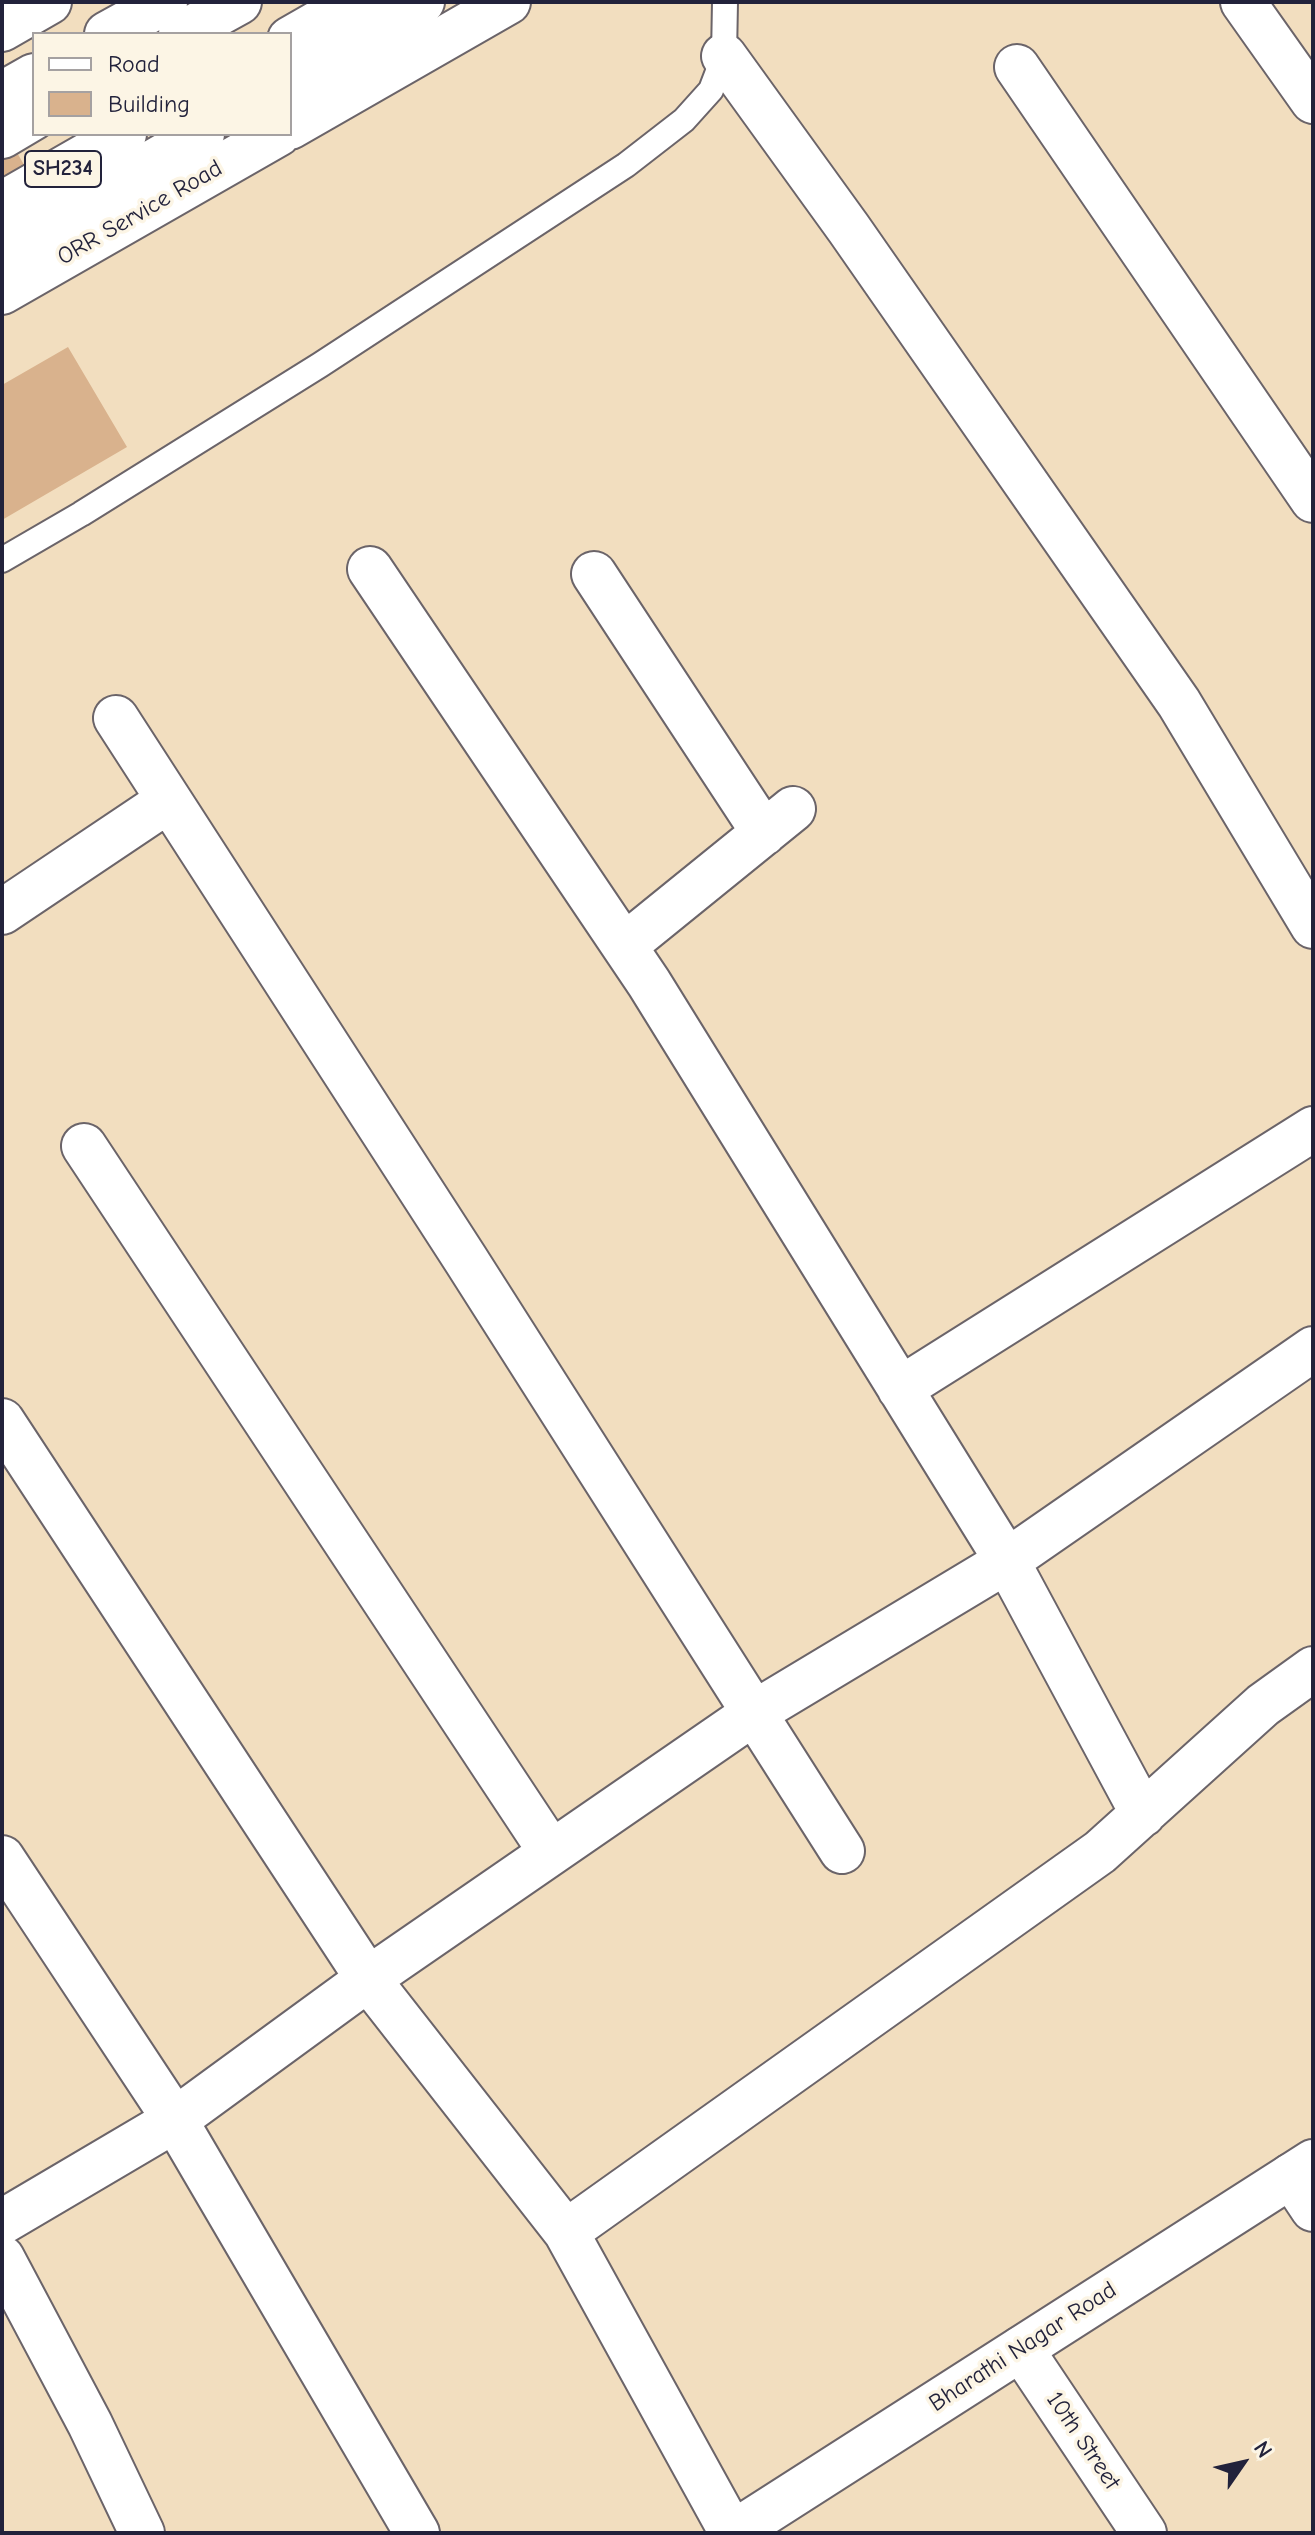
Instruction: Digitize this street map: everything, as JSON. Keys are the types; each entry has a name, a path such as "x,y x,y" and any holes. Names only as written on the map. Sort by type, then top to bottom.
{"main road":[{"path":"2,29 49,2"},
{"path":"111,32 165,2"},
{"path":"185,32 239,2"},
{"path":"246,32 298,2"},
{"path":"292,38 355,2"},
{"path":"292,80 422,2"},
{"path":"292,126 508,2"},
{"path":"1243,2 1313,101"},
{"path":"724,56 849,229 1179,703 1313,926"},
{"path":"1017,67 1313,500"},
{"path":"2,94 32,77"},
{"path":"2,136 32,118"},
{"path":"2,172 65,136"},
{"name":"SH234","path":"2,204 121,136"},
{"path":"2,249 199,136"},
{"name":"ORR Service Road","path":"2,292 275,136"},
{"path":"370,569 624,946 1007,1561 1143,1814"},
{"path":"594,574 779,821 624,946"},
{"path":"116,718 842,1851"},
{"path":"2,912 169,800"},
{"path":"900,1389 1313,1129"},
{"path":"84,1146 551,1852"},
{"path":"2,2222 175,2120 368,1979 754,1713 1007,1561 1313,1349"},
{"path":"2,1421 368,1979 566,2232 744,2530"},
{"path":"566,2232 1100,1852 1263,1705 1313,1669"},
{"path":"2,1858 175,2120 417,2533"},
{"name":"Bharathi Nagar Road","path":"744,2530 1021,2349 1306,2182"},
{"path":"2,2258 90,2424 142,2533"},
{"name":"10th Street","path":"1021,2349 1144,2533"}],"lane":[{"path":"2,560 320,365 626,165 684,120 711,90 724,56 722,5"}],"building":[{"path":"2,126 45,202 2,228"},
{"path":"68,347 127,447 2,520 2,385"}]}
